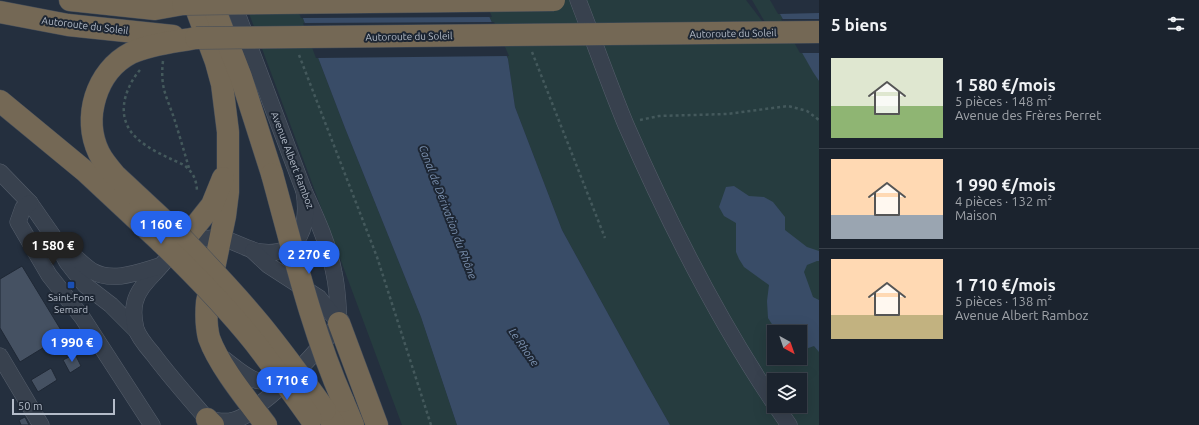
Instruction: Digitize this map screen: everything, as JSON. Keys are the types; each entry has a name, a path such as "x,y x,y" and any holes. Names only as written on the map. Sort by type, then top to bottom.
{"highway":[{"path":"70,0 154,9 182,1 554,0"},
{"path":"211,0 241,77 272,174 311,316 324,354 325,416"},
{"path":"182,1 216,62 222,84 228,132 228,192 225,216 207,302 206,315 209,337 216,353 260,417"},
{"name":"Autoroute du Soleil","path":"0,12 68,25 196,38 819,32"},
{"path":"196,38 144,48 123,58 110,69 95,97 92,115 91,124 93,138 99,153 115,175 172,238 193,274 237,322 271,363 325,416 353,425"},
{"path":"0,101 86,172 172,238"},
{"path":"172,238 212,205 228,166"},
{"path":"338,323 377,425"}],"street":[{"name":"Avenue Albert Ramboz","path":"232,0 304,191 317,220 334,272 338,323"},
{"path":"578,0 626,123 690,259 725,324 767,392"},
{"path":"0,172 30,203 53,236 63,256 85,286 111,305 136,330 168,374 209,423 260,417 280,389 325,341 338,323 319,298 268,265 253,250"},
{"path":"136,330 134,312 136,301 140,291 148,280 162,266 172,238 220,238 261,252 279,251 285,249 296,242 303,229 306,216 304,191"},
{"path":"30,203 23,208 18,222 49,275 82,317 152,425"},
{"path":"53,236 93,272 104,275 120,276 130,275 162,266"},
{"path":"216,353 247,376 258,382 272,381 297,370"},
{"path":"0,356 41,425"},
{"path":"781,413 789,425"}],"path":[{"path":"298,52 377,257 431,425"},
{"path":"532,52 605,238"},
{"path":"163,57 163,86 174,116 189,169 194,178 197,195"},
{"path":"143,66 130,85 125,98 124,114 126,124 133,134 144,144 189,169"},
{"path":"626,123 658,116 727,114 788,106 807,112 819,120"}],"green space":[{"path":"244,0 296,0 345,128 421,317 457,425 402,425"},
{"path":"482,0 746,0 772,34 752,0 772,0 819,81 819,425 670,425 562,230 515,107 508,59"}],"water":[{"path":"296,0 482,0 508,59 515,107 562,230 670,425 457,425 421,317 345,128"},
{"path":"772,0 819,0 819,81 813,72"},
{"path":"734,186 749,196 764,197 773,202 785,217 785,230 807,247 819,251 819,261 807,265 804,272 813,297 819,300 819,352 814,346 807,348 807,325 772,325 768,318 767,301 769,285 744,267 736,252 736,223 724,216 719,207 726,187"}],"pier":[{"path":"294,0 485,0 492,17 301,18"},
{"path":"770,0 819,0 819,13 778,14"},
{"path":"781,19 819,19 819,53 800,53"},
{"path":"494,22 509,56 316,58 303,23"}],"building":[{"path":"22,266 64,335 20,362 0,328 0,279"},
{"path":"75,354 81,366 70,373 63,360"},
{"path":"51,368 57,380 38,392 31,380"},
{"path":"25,417 29,425 21,425 19,420"}],"place":[{"name":"Saint-Fons Semard","path":"71,285"}],"water label":[{"name":"Canal de Dérivation du Rhône","path":"448,212"},
{"name":"Le Rhone","path":"524,347"}]}
